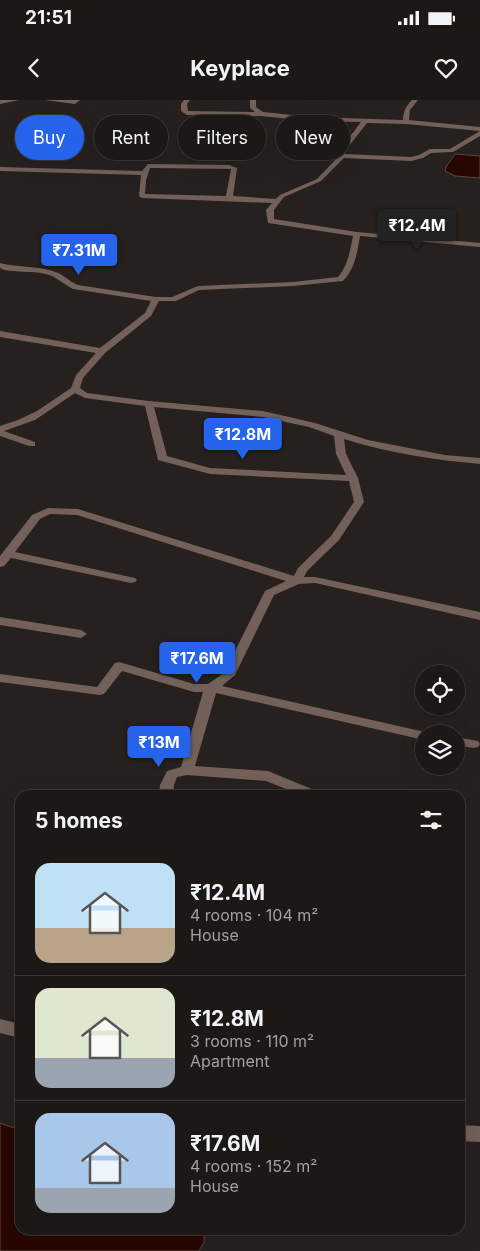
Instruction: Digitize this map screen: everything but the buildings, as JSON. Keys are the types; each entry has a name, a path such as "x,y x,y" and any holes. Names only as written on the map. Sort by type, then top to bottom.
{"street":[{"path":"0,102 16,100"},
{"path":"48,100 74,102 77,100"},
{"path":"188,100 184,104 184,111 187,112 261,114 365,122 406,122 480,131"},
{"path":"253,100 253,108 261,114"},
{"path":"406,122 405,116 408,107 415,100"},
{"path":"350,141 365,122"},
{"path":"350,156 411,159 420,157 430,151 451,152 480,131"},
{"path":"338,160 320,180 282,196 270,210 271,221 357,234 480,245"},
{"path":"229,198 234,168 154,165 148,166 144,173 141,189 142,196 278,201"},
{"path":"0,169 67,173 144,173"},
{"path":"0,265 7,268 56,274 64,282 76,287 156,299 173,299 198,288 293,284 340,279 346,274 353,255 357,234"},
{"path":"0,429 16,426 39,416 75,389 78,377 102,351 148,314 156,299"},
{"path":"0,334 102,351"},
{"path":"75,389 85,395 149,404 263,414 312,425 366,444 445,458 480,461"},
{"path":"149,404 162,458 210,471 353,478"},
{"path":"0,433 32,444"},
{"path":"297,581 302,570 335,538 358,502 353,478 341,454 339,434"},
{"path":"0,564 36,517 48,511 78,512 297,581"},
{"path":"9,554 130,580"},
{"path":"186,770 211,688 229,675 269,593 297,581 315,580 480,616"},
{"path":"0,620 81,634"},
{"path":"0,678 100,691 118,666 194,688 211,688 415,734"},
{"path":"465,743 473,744"},
{"path":"167,790 172,774 186,770 268,776 302,790"},
{"path":"0,1026 15,1030"},
{"path":"465,1133 480,1134"}],"shaded area":[{"path":"455,154 480,156 480,178 455,176 445,171"},
{"path":"0,1123 15,1128 15,1235 204,1235 204,1242 199,1251 0,1251"}]}
